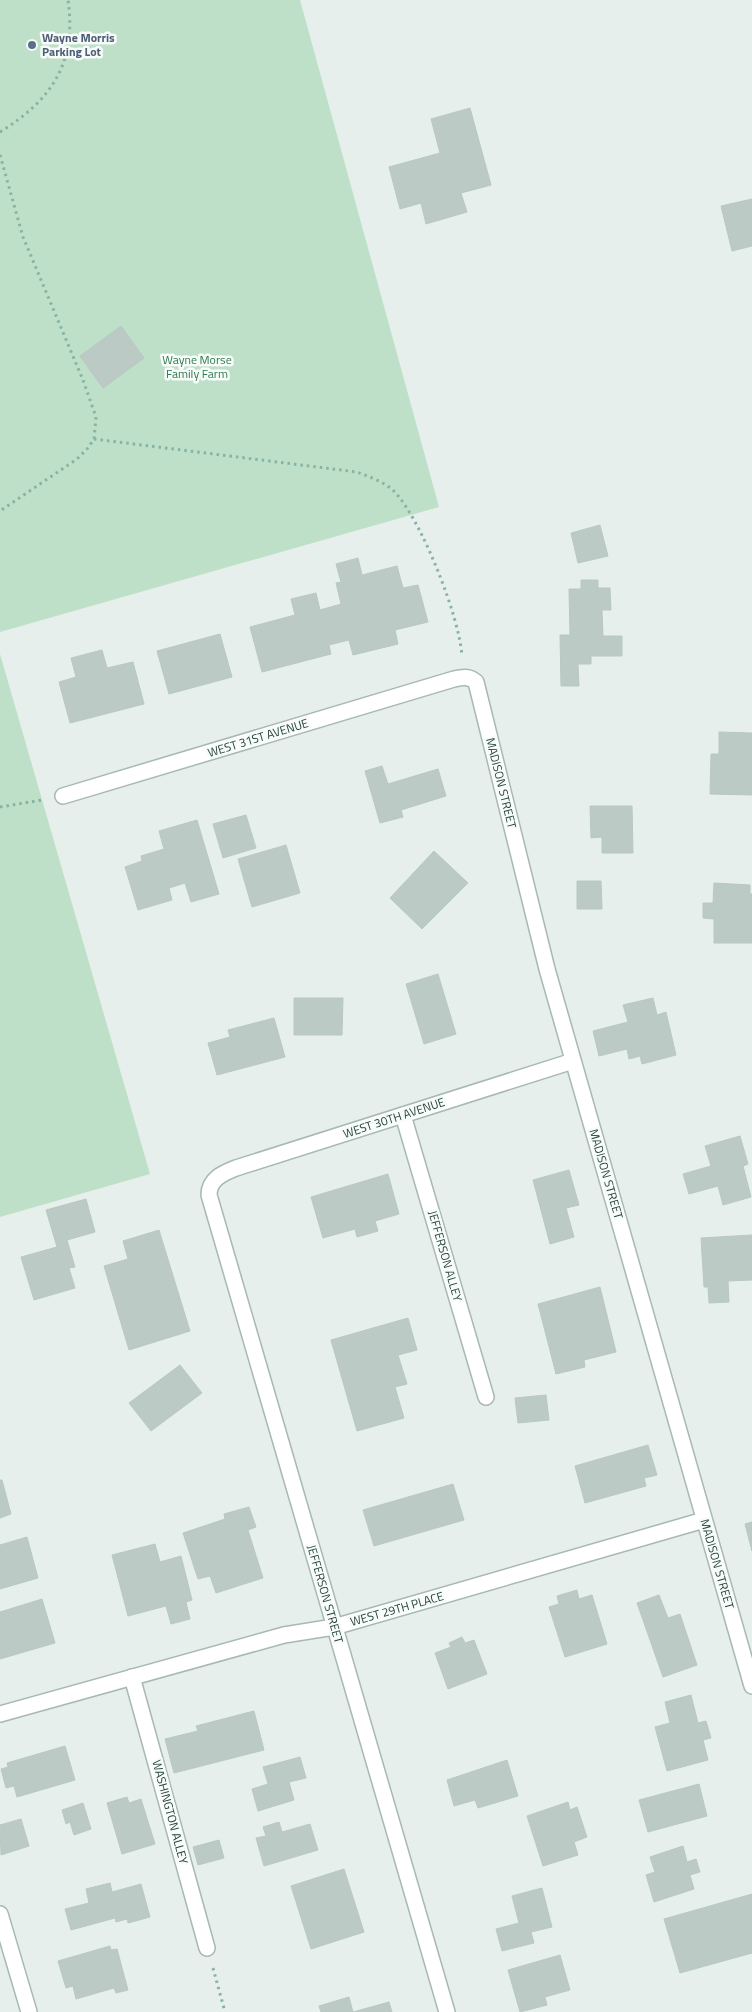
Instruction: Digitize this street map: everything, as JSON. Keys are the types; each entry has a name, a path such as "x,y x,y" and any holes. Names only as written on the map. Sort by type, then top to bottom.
{"street":[{"name":"WEST 31ST AVENUE","path":"63,796 459,678"},
{"name":"MADISON STREET","path":"459,678 472,678 478,688 547,969 752,1686"},
{"name":"WEST 30TH AVENUE","path":"216,1178 236,1168 573,1061"},
{"name":"JEFFERSON ALLEY","path":"403,1115 486,1396"},
{"name":"JEFFERSON STREET","path":"216,1178 211,1184 209,1195 447,2012"},
{"name":"WEST 29TH PLACE","path":"0,1714 284,1635 334,1627 704,1520"},
{"name":"WASHINGTON ALLEY","path":"132,1677 207,1948"},
{"path":"0,1914 29,2012"}],"path":[{"path":"0,132 39,101 52,86 61,71 69,44 68,0"},
{"path":"0,155 25,245 83,380 96,417 94,439 77,459 0,511"},
{"path":"94,439 357,472 383,482 399,496 422,536 444,588 460,644 459,678"},
{"path":"0,807 12,807 63,796"},
{"path":"207,1948 225,2012"}],"green space":[{"name":"Wayne Morse Family Farm","path":"0,0 300,0 439,507 0,632"},
{"path":"0,654 150,1174 0,1217"}],"building":[{"path":"470,108 491,185 461,193 467,212 426,224 421,203 400,209 389,167 440,153 431,119"},
{"path":"752,199 752,246 732,251 721,206"},
{"path":"121,326 144,358 103,388 80,356"},
{"path":"600,525 608,556 578,563 571,533"},
{"path":"358,558 362,575 397,566 403,588 418,585 428,622 395,630 398,644 353,655 349,640 329,645 331,654 262,672 250,627 295,615 291,599 316,593 320,610 341,604 336,583 341,582 336,564"},
{"path":"581,580 598,580 598,588 610,588 611,610 602,610 603,636 622,636 622,656 591,656 591,664 578,664 579,686 561,686 560,635 570,635 569,589 581,589"},
{"path":"220,634 232,677 169,694 157,651"},
{"path":"102,650 107,668 133,662 144,704 70,723 59,682 76,677 71,658"},
{"path":"719,732 752,733 752,795 710,794 711,754 719,754"},
{"path":"382,766 388,784 438,769 446,796 401,810 403,817 380,823 365,771"},
{"path":"590,806 632,806 633,853 602,853 602,837 591,838"},
{"path":"246,815 256,848 223,858 213,824"},
{"path":"197,820 219,894 191,902 185,883 169,888 172,900 138,910 125,867 142,861 141,856 164,849 159,831"},
{"path":"286,845 300,893 252,907 238,859"},
{"path":"434,851 468,883 422,929 390,898"},
{"path":"577,881 601,881 602,909 577,909"},
{"path":"714,883 750,885 750,894 752,894 752,943 714,943 714,919 703,918 703,903 713,903"},
{"path":"438,974 456,1034 424,1044 406,984"},
{"path":"294,998 343,998 342,1035 294,1035"},
{"path":"653,998 657,1015 666,1012 676,1055 642,1064 640,1056 629,1059 627,1049 599,1056 593,1031 628,1022 623,1005"},
{"path":"274,1018 285,1057 217,1075 208,1043 230,1037 228,1030"},
{"path":"740,1136 748,1164 743,1166 751,1197 723,1205 718,1186 689,1194 683,1174 711,1166 705,1146"},
{"path":"569,1170 579,1205 566,1208 574,1237 550,1244 533,1180"},
{"path":"388,1174 399,1214 375,1221 378,1231 357,1237 355,1229 323,1238 311,1197"},
{"path":"86,1199 95,1232 67,1240 75,1267 69,1268 75,1288 34,1300 21,1257 57,1247 46,1210"},
{"path":"159,1230 190,1331 129,1350 104,1266 128,1259 123,1241"},
{"path":"752,1235 752,1280 728,1281 729,1302 709,1303 708,1287 704,1287 701,1238"},
{"path":"600,1287 616,1352 584,1360 585,1367 556,1374 538,1304"},
{"path":"408,1318 417,1350 398,1355 407,1384 395,1387 404,1418 357,1431 331,1340"},
{"path":"180,1365 202,1393 151,1431 129,1403"},
{"path":"546,1395 549,1420 518,1423 515,1398"},
{"path":"648,1445 657,1475 644,1478 646,1486 585,1503 575,1466"},
{"path":"0,1480 2,1480 11,1514 0,1518"},
{"path":"453,1484 464,1520 374,1546 363,1510"},
{"path":"249,1507 256,1527 248,1530 263,1578 216,1593 210,1576 198,1579 183,1533 225,1519 224,1514"},
{"path":"752,1522 752,1551 745,1524"},
{"path":"27,1537 38,1578 0,1589 0,1545"},
{"path":"155,1544 160,1562 181,1556 192,1600 186,1602 190,1619 171,1624 166,1606 128,1616 112,1555"},
{"path":"577,1590 579,1599 592,1595 607,1644 565,1657 549,1607 559,1604 557,1596"},
{"path":"659,1595 668,1618 680,1614 697,1665 663,1677 637,1603"},
{"path":"42,1599 55,1643 0,1659 0,1612"},
{"path":"462,1637 465,1643 474,1640 487,1674 448,1689 435,1653 451,1647 449,1643"},
{"path":"691,1695 698,1723 706,1721 711,1738 703,1740 708,1760 667,1771 655,1727 670,1723 665,1702"},
{"path":"254,1711 264,1750 174,1773 165,1739 198,1731 196,1726"},
{"path":"65,1746 75,1780 17,1797 14,1786 6,1788 1,1769 8,1767 7,1763"},
{"path":"300,1757 306,1778 289,1782 294,1800 258,1811 252,1789 268,1784 263,1767"},
{"path":"507,1760 518,1796 478,1808 475,1800 454,1806 447,1780"},
{"path":"699,1784 707,1816 648,1832 639,1800"},
{"path":"127,1797 129,1803 141,1799 155,1844 122,1854 107,1803"},
{"path":"568,1802 570,1810 577,1807 587,1837 574,1842 578,1855 543,1866 527,1816"},
{"path":"83,1803 91,1829 74,1835 70,1822 66,1824 62,1810"},
{"path":"21,1819 29,1846 1,1855 0,1825"},
{"path":"279,1822 282,1832 310,1824 318,1850 264,1866 256,1838 266,1836 263,1827"},
{"path":"219,1840 224,1858 198,1865 193,1847"},
{"path":"683,1846 687,1862 696,1859 700,1872 690,1875 694,1889 654,1902 646,1875 655,1872 650,1857"},
{"path":"344,1869 364,1932 311,1949 291,1886"},
{"path":"110,1883 112,1892 141,1884 150,1917 128,1923 127,1919 116,1922 115,1918 71,1930 65,1909 89,1903 86,1889"},
{"path":"542,1888 552,1927 531,1932 534,1943 502,1951 496,1929 519,1923 512,1896"},
{"path":"752,1894 752,1953 680,1973 664,1919"},
{"path":"110,1946 111,1950 117,1949 128,1990 116,1993 114,1988 76,1999 73,1986 66,1988 58,1961"},
{"path":"560,1955 570,1990 545,1997 547,2005 520,2012 508,1970"},
{"path":"349,1997 353,2012 321,2012 319,2006"},
{"path":"389,2002 392,2012 353,2012"}],"place":[{"name":"Wayne Morris Parking Lot","path":"32,45"}]}
